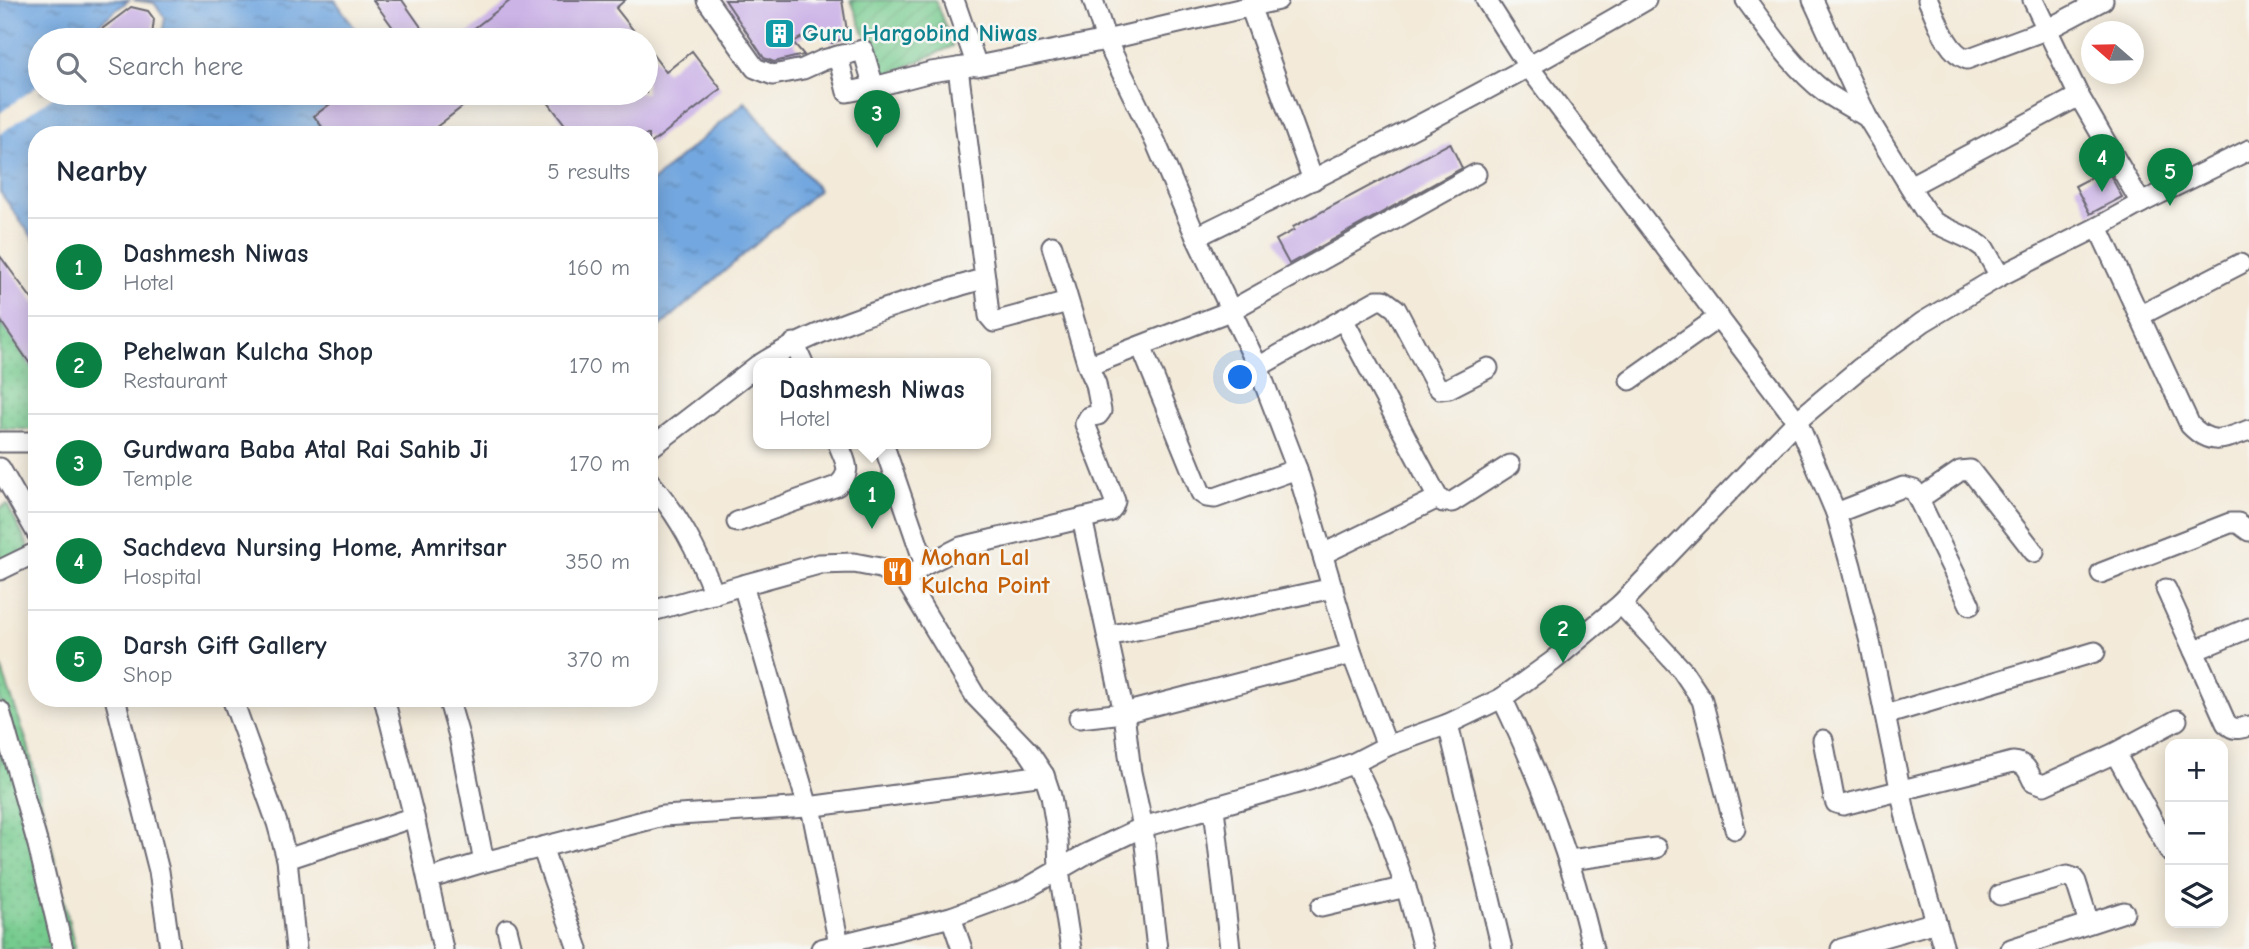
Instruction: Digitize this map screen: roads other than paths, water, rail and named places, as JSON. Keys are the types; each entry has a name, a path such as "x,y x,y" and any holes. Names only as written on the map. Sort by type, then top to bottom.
{"street":[{"path":"707,0 755,68 773,75 803,69 863,50 874,87"},
{"path":"954,0 968,67 989,316 994,322 1069,302"},
{"path":"1093,0 1106,40 1258,367 1297,469 1352,654 1387,746"},
{"path":"838,56 847,92 931,72 1106,40 1278,0"},
{"path":"1486,0 1528,66 1797,421 1836,513 1857,591 1899,790 1944,949"},
{"path":"1196,237 1313,180 1646,0"},
{"path":"1746,0 1803,72 1823,91 1867,117"},
{"path":"1813,0 1867,117 1925,211 1935,223 1984,248 2000,276"},
{"path":"1928,0 1952,50 1967,59 2048,29 2103,0"},
{"path":"2033,0 2079,96 2141,202"},
{"path":"1250,6 1313,180"},
{"path":"1910,186 2079,96"},
{"path":"743,585 808,807 812,812 833,947 951,916 1022,891 1086,854 1143,827 1309,780 1354,763 1387,746 1448,724 1502,698 1553,661 1621,604 1797,421 1859,369 1923,322 2000,276 2098,227 2141,202 2249,150"},
{"path":"1088,366 1230,311 1476,174"},
{"path":"2098,227 2190,425 2199,434 2212,440 2226,439 2249,430"},
{"path":"905,579 925,565 961,547 1109,512 1113,508 1115,501 1086,424 1089,417 1098,415 1101,411 1096,384 1088,366 1052,246"},
{"path":"2139,316 2240,264"},
{"path":"769,358 793,343 837,324 985,278"},
{"path":"1258,367 1377,300 1390,303 1396,309 1440,389 1449,388 1488,368"},
{"path":"1630,380 1719,317"},
{"path":"1343,319 1438,498 1443,502 1452,502 1510,465"},
{"path":"793,343 800,358"},
{"path":"1141,346 1201,493 1214,498 1297,469"},
{"path":"658,442 753,369"},
{"path":"0,442 28,442"},
{"path":"737,522 837,486 846,478 848,468 840,449"},
{"path":"885,449 925,565"},
{"path":"0,468 28,517"},
{"path":"1919,499 1959,471 1970,470 2034,552"},
{"path":"1836,513 1903,487 1914,490 1970,605"},
{"path":"658,491 687,533 701,559 714,594"},
{"path":"1323,554 1438,498"},
{"path":"1082,518 1124,713 1131,772 1143,827 1157,949"},
{"path":"2101,573 2230,523 2238,523 2249,531"},
{"path":"0,570 28,556"},
{"path":"658,610 819,564 854,563 880,568 905,579 976,697 1028,751 1044,775 1051,796 1058,839 1059,871 1071,949"},
{"path":"1108,636 1333,588"},
{"path":"2166,589 2227,723 2231,728 2238,729 2249,726"},
{"path":"1621,604 1682,670 1702,700 1735,829"},
{"path":"2194,650 2249,628"},
{"path":"1885,715 2095,652"},
{"path":"1079,718 1124,713 1352,654"},
{"path":"1502,698 1545,793 1570,860 1593,949"},
{"path":"117,707 159,871 170,949"},
{"path":"235,707 277,823 286,859 296,949"},
{"path":"386,707 443,949"},
{"path":"451,707 484,862"},
{"path":"0,711 38,845 63,949"},
{"path":"1823,740 1834,798 1839,805 2013,762 2021,762 2033,781 2045,785 2115,753 2177,720"},
{"path":"1448,724 1502,949"},
{"path":"2115,753 2165,843"},
{"path":"1354,763 1383,823 1406,887 1423,949"},
{"path":"428,880 484,862 663,817 808,807 1044,775"},
{"path":"1214,808 1230,949"},
{"path":"286,859 414,817"},
{"path":"542,847 578,949"},
{"path":"1570,860 1656,848"},
{"path":"2000,895 2067,876 2076,882 2089,923"},
{"path":"1321,907 1406,887"},
{"path":"2011,949 2124,912"},
{"path":"951,916 962,949"},
{"path":"1841,949 1936,922"},
{"path":"507,929 512,949"}],"water":[{"path":"0,0 129,0 94,28 28,28 28,105 329,105 315,116 320,126 28,126 28,231 0,192"},
{"path":"133,0 335,0 355,28 163,28 165,18 154,3"},
{"path":"745,102 819,190 658,328 658,176"}],"place":[{"name":"Guru Hargobind Niwas","path":"779,33"},
{"name":"Gurdwara Baba Atal Rai Sahib Ji","path":"877,148"},
{"name":"Sachdeva Nursing Home, Amritsar","path":"2102,192"},
{"name":"Darsh Gift Gallery","path":"2170,206"},
{"name":"Dashmesh Niwas","path":"872,529"},
{"name":"Mohan Lal Kulcha Point","path":"898,571"},
{"name":"Pehelwan Kulcha Shop","path":"1563,663"}]}
